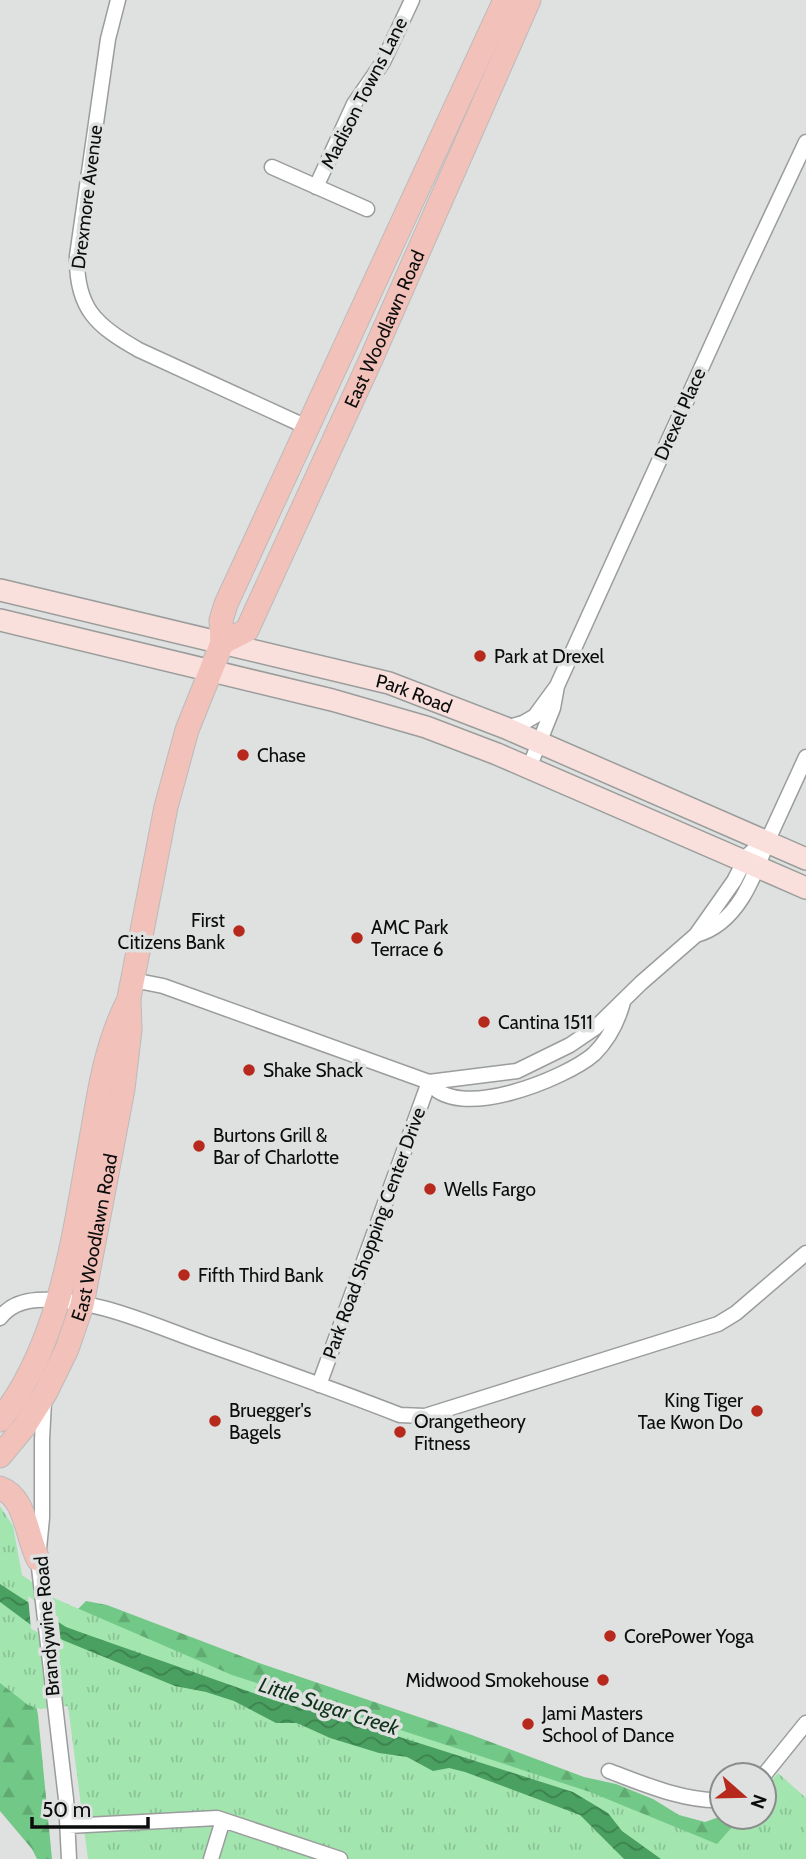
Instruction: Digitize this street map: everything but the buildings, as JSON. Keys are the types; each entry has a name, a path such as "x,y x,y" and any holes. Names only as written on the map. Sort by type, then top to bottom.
{"main road":[{"name":"East Woodlawn Road","path":"0,1457 46,1392 67,1349 82,1305 123,1089 129,1042 131,989 173,777 187,730 222,643 221,620 226,604 279,495 505,0"},
{"name":"East Woodlawn Road","path":"222,643 247,630 372,357 529,0"},
{"name":"Park Road","path":"0,590 389,682 506,728 806,859"},
{"name":"Park Road","path":"0,620 405,720 463,740 806,888"},
{"name":"East Woodlawn Road","path":"0,1420 31,1372 49,1332 83,1179 107,1049 131,989"},
{"path":"0,1488 10,1492 19,1502 39,1569"}],"street":[{"name":"Drexmore Avenue","path":"118,0 108,39 77,256 76,273 80,291 91,313 113,335 139,350 309,428"},
{"name":"Madison Towns Lane","path":"316,187 354,104 383,62 412,0"},
{"name":"Drexel Place","path":"506,728 536,716 557,686 806,142"},
{"path":"272,167 367,209"},
{"name":"Drexel Place","path":"529,768 553,708 557,686"},
{"name":"Park Road Shopping Center Drive","path":"131,989 163,986 429,1082 506,1073 533,1064 589,1033 696,934 734,881 767,842 806,757"},
{"name":"Park Road Shopping Center Drive","path":"429,1082 435,1090 442,1093 474,1098 507,1094 545,1083 583,1062 600,1047 615,1024 623,1002"},
{"name":"Park Road Shopping Center Drive","path":"319,1385 429,1082"},
{"name":"Park Road Shopping Center Drive","path":"0,1318 15,1305 35,1300 82,1305 129,1317 400,1415 425,1416 718,1324 736,1313 806,1253"},
{"name":"Brandywine Road","path":"46,1392 42,1421 39,1569 68,1826 69,1859"},
{"path":"775,1761 806,1723"},
{"path":"609,1771 685,1795 708,1799"},
{"path":"68,1826 192,1819 223,1820 340,1859"},
{"path":"211,1859 223,1820"}],"green space":[{"path":"0,1506 13,1526 22,1575 56,1599 232,1675 590,1792 717,1844 729,1831 778,1831 778,1773 806,1798 806,1859 88,1859 68,1706 40,1709 28,1705 0,1683"},
{"path":"86,1601 107,1605 259,1663 469,1734 584,1777 616,1784 653,1799 679,1815 708,1821 708,1831 778,1831 806,1859 747,1859 297,1700 99,1634 75,1612"},
{"path":"0,1631 29,1668 38,1715 52,1859 37,1859 32,1849 0,1811"}],"water":[{"path":"0,1584 66,1627 273,1700 573,1792 608,1813 622,1831 661,1859 624,1859 580,1815 465,1772 449,1768 433,1771 407,1757 379,1753 330,1738 297,1723 276,1723 234,1701 175,1686 65,1641 31,1625 0,1602"}],"pier":[{"path":"28,1596 58,1617 61,1643 31,1629"}],"place":[{"name":"Park at Drexel","path":"480,656"},
{"name":"Chase","path":"243,755"},
{"name":"First Citizens Bank","path":"239,931"},
{"name":"AMC Park Terrace 6","path":"357,938"},
{"name":"Cantina 1511","path":"484,1022"},
{"name":"Shake Shack","path":"249,1070"},
{"name":"Burtons Grill & Bar of Charlotte","path":"199,1146"},
{"name":"Wells Fargo","path":"430,1189"},
{"name":"Fifth Third Bank","path":"184,1275"},
{"name":"King Tiger Tae Kwon Do","path":"757,1411"},
{"name":"Bruegger's Bagels","path":"215,1421"},
{"name":"Orangetheory Fitness","path":"400,1432"},
{"name":"CorePower Yoga","path":"610,1636"},
{"name":"Midwood Smokehouse","path":"603,1680"},
{"name":"Jami Masters School of Dance","path":"528,1724"}],"water label":[{"name":"Little Sugar Creek","path":"329,1706"}]}
